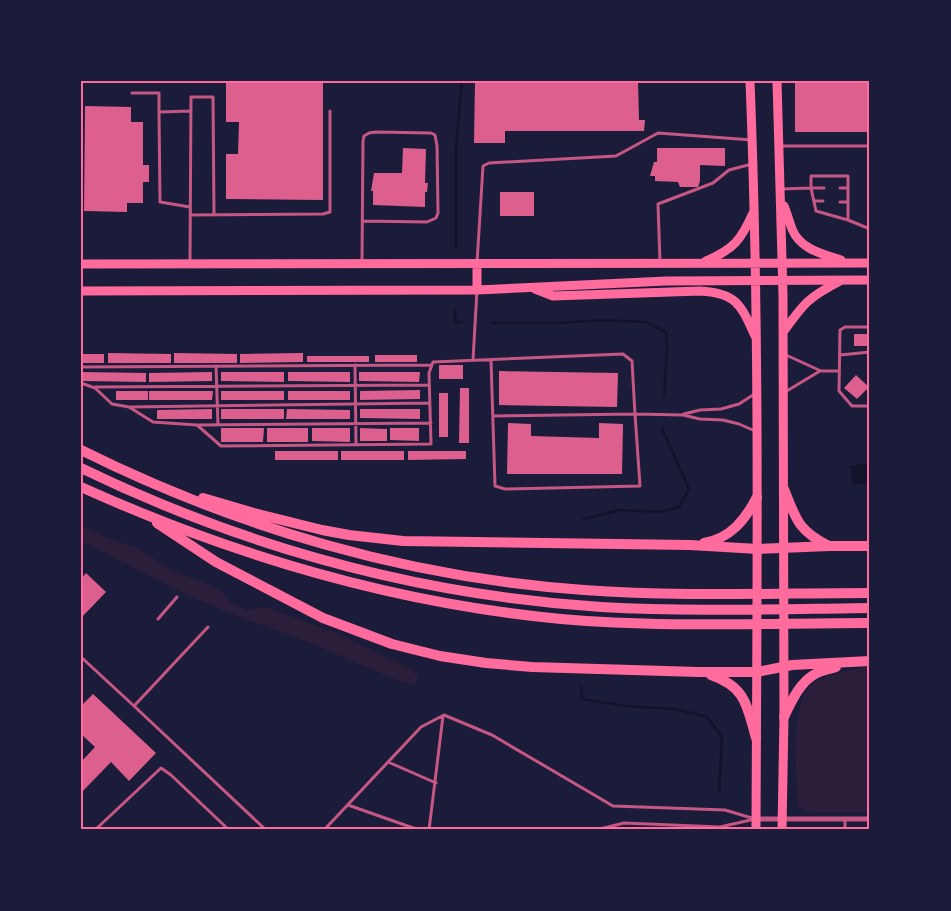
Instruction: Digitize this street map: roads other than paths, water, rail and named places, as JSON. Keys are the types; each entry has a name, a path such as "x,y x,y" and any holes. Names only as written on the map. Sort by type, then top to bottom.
{"highway":[{"path":"81,450 149,482 222,512 290,534 372,557 428,569 525,585 584,590 654,593 870,593"},
{"path":"81,468 161,504 261,542 356,569 446,588 535,601 626,608 870,608"},
{"path":"149,482 299,525 379,539 493,543 690,545 758,549 870,546"},
{"path":"81,487 216,542 302,570 426,600 563,619 642,623 870,623"},
{"path":"784,489 796,520 804,530 817,540 830,546"},
{"path":"690,545 707,542 729,534 745,518 758,497"},
{"path":"142,513 216,562 287,600 338,624 392,644 440,656 509,665 698,672 757,672 784,666 870,661"},
{"path":"784,717 800,688 812,676 857,662"},
{"path":"698,672 717,677 735,687 747,705 756,738"}],"main road":[{"path":"750,81 758,392 756,830"},
{"path":"777,81 784,331 784,717 782,830"},
{"path":"781,192 792,229 800,242 817,252 848,262"},
{"path":"701,263 720,255 732,247 744,232 754,211"},
{"path":"81,264 870,262"},
{"path":"476,290 477,264"},
{"path":"784,331 805,303 819,292 843,280"},
{"path":"81,291 476,290 638,282 870,280"},
{"path":"532,288 553,296 716,292 736,300 745,313 757,339"}],"street":[{"path":"756,819 870,819"}],"lane":[{"path":"132,93 159,93 160,202 190,208"},
{"path":"190,265 191,97 212,97 214,215"},
{"path":"159,112 190,111"},
{"path":"190,215 324,214 330,212 330,111"},
{"path":"362,264 364,136 376,132 431,133 435,136 437,146 438,213 436,218 427,222 363,221"},
{"path":"477,264 483,166 489,163 616,156 658,133 752,140"},
{"path":"779,146 870,146"},
{"path":"660,263 658,204 713,183 729,170 753,164"},
{"path":"848,220 848,176 811,176 811,188 816,211 870,228"},
{"path":"781,192 824,188"},
{"path":"840,188 848,188"},
{"path":"814,201 823,201"},
{"path":"840,202 848,202"},
{"path":"473,360 476,290"},
{"path":"870,327 845,327 840,330 839,371 839,391 852,406 870,406"},
{"path":"840,355 870,352"},
{"path":"197,425 221,446 431,444 429,373 433,362 623,354 632,361 640,486 505,489 495,486 491,360"},
{"path":"784,354 821,371 839,371"},
{"path":"355,365 356,445"},
{"path":"81,367 432,365"},
{"path":"216,366 218,425"},
{"path":"784,393 821,371"},
{"path":"81,383 94,388 112,404 129,407 430,403"},
{"path":"94,388 429,385"},
{"path":"493,416 683,414 700,410 721,409 738,404 758,392"},
{"path":"129,407 153,422 197,425 431,423"},
{"path":"683,414 700,419 723,420 758,432"},
{"path":"158,619 177,597"},
{"path":"134,706 208,627"},
{"path":"81,657 266,830"},
{"path":"324,830 421,727 444,715"},
{"path":"429,830 444,715"},
{"path":"444,715 492,735 613,806 725,810 756,819"},
{"path":"388,762 436,783"},
{"path":"95,830 161,768 171,775 229,830"},
{"path":"348,805 419,830"},
{"path":"596,830 624,823 720,828 756,819"},
{"path":"845,819 845,830"}],"waterway":[{"path":"456,248 456,147 462,81"},
{"path":"455,309 455,323 462,322"},
{"path":"492,323 559,323 601,320 646,322 666,332 664,397"},
{"path":"584,519 620,510 659,512 679,507 689,489 662,428"},
{"path":"581,687 582,699 627,706 675,709 707,717 722,737 719,791"}]}
